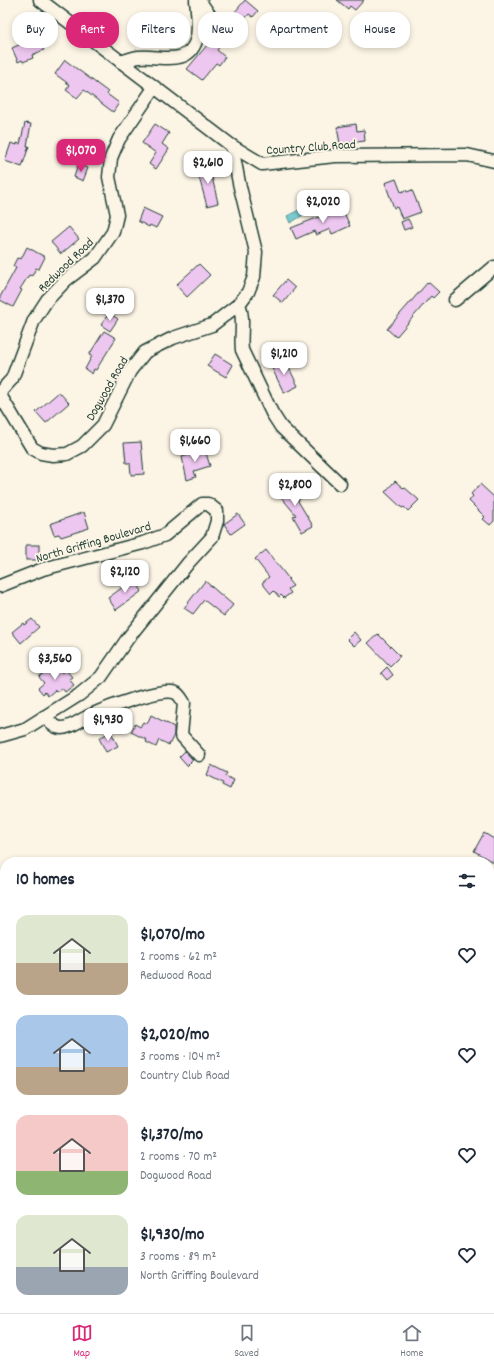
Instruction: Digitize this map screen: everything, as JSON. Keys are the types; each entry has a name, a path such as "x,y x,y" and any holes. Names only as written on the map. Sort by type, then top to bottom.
{"street":[{"name":"Country Club Road","path":"40,0 232,146 262,164 335,156 467,155 494,161"},
{"path":"121,62 140,57 177,58 184,56 191,50 196,40 198,28 197,0"},
{"path":"197,0 206,12"},
{"name":"Redwood Road","path":"0,394 12,379 34,320 47,300 66,280 95,258 113,232 117,215 109,177 111,158 119,139 154,88"},
{"name":"Dogwood Road","path":"0,394 32,448 41,453 53,455 67,454 82,446 103,425 130,372 145,352 173,338 212,325 239,304 248,292 254,277 256,252 239,183 232,146"},
{"path":"455,300 494,267"},
{"path":"239,304 242,311 242,350 272,413 281,427 340,484"},
{"name":"North Griffing Boulevard","path":"0,586 43,569 143,543 165,535 182,518 202,504 208,504 217,511 217,521 212,537 188,562 128,638 101,677 79,695 25,729 0,736"},
{"path":"44,717 54,727 68,727 110,706 160,692 170,692 177,694 184,703 181,735 199,755"}],"water":[{"path":"301,209 305,214 290,223 287,216"}],"building":[{"path":"245,0 258,11 253,17 249,14 248,15 248,12 235,12"},
{"path":"337,0 364,0 355,10 350,6 348,9"},
{"path":"12,48 43,48 44,50 32,55 33,58 23,62 22,60 18,62"},
{"path":"205,48 219,48 217,50 225,57 219,65 216,63 202,80 187,69"},
{"path":"65,60 108,92 107,94 119,103 113,112 84,90 77,98 66,90 70,85 55,74"},
{"path":"25,123 31,124 27,146 29,146 22,167 5,161 11,143 17,145 17,143 20,144"},
{"path":"155,124 169,133 162,144 169,149 156,169 149,164 156,153 142,143"},
{"path":"356,124 357,131 364,130 365,141 340,144 337,127"},
{"path":"78,165 88,168 83,181 74,177"},
{"path":"214,166 216,176 212,177 218,203 207,206 197,170"},
{"path":"396,179 401,192 412,190 421,212 402,219 397,207 394,208 385,183"},
{"path":"143,208 162,217 156,228 150,225 149,227 138,221"},
{"path":"342,208 350,226 332,234 330,229 316,235 314,231 296,239 291,228"},
{"path":"408,219 412,227 404,230 401,222"},
{"path":"69,227 79,239 61,254 51,242"},
{"path":"27,247 45,257 39,269 36,268 32,276 29,275 20,289 22,290 13,307 0,300 0,297 16,268 13,266 17,258 21,259"},
{"path":"199,264 210,275 187,297 176,285"},
{"path":"286,280 295,288 283,303 273,295"},
{"path":"428,282 439,292 433,298 431,296 396,337 387,329"},
{"path":"109,313 118,319 110,331 101,325"},
{"path":"104,331 116,338 92,374 85,369 92,356 89,355"},
{"path":"215,354 233,365 226,377 207,366"},
{"path":"277,360 280,365 286,362 298,386 284,393 270,364"},
{"path":"59,392 69,403 46,423 36,412"},
{"path":"141,442 144,474 131,475 130,463 126,463 124,443"},
{"path":"199,448 200,451 205,450 210,466 194,471 196,477 187,480 182,457 191,454 190,451"},
{"path":"395,481 419,500 408,511 404,507 402,508 385,492"},
{"path":"286,483 300,499 298,501 313,526 302,532 293,516 296,515 276,491"},
{"path":"480,484 494,497 494,521 490,525 483,519 485,517 469,501 473,496 471,494"},
{"path":"84,512 89,528 61,537 59,534 54,535 50,524"},
{"path":"238,514 245,524 231,534 224,524"},
{"path":"26,545 39,545 39,560 26,560"},
{"path":"266,550 293,586 288,589 291,593 284,598 281,595 279,597 274,591 271,594 262,583 269,577 255,559"},
{"path":"134,579 142,591 116,610 108,598"},
{"path":"205,581 233,605 224,616 204,600 193,614 184,608"},
{"path":"32,619 39,627 21,643 12,632 23,623 24,625"},
{"path":"354,632 361,640 354,646 347,639"},
{"path":"378,634 400,656 390,666 368,643"},
{"path":"53,665 62,673 66,670 72,677 69,679 74,685 65,692 62,688 57,692 55,690 48,696 45,692 43,694 38,688 44,683 39,677"},
{"path":"387,667 393,675 387,680 381,673"},
{"path":"151,715 174,727 174,735 169,745 159,740 156,747 146,742 147,740 131,732 135,724 140,727 143,722 147,724"},
{"path":"111,732 118,746 106,752 99,738"},
{"path":"185,751 193,760 187,766 179,757"},
{"path":"211,765 227,773 225,776 234,780 230,789 222,785 223,783 207,775"},
{"path":"484,833 494,839 494,857 484,857 474,851"}]}
